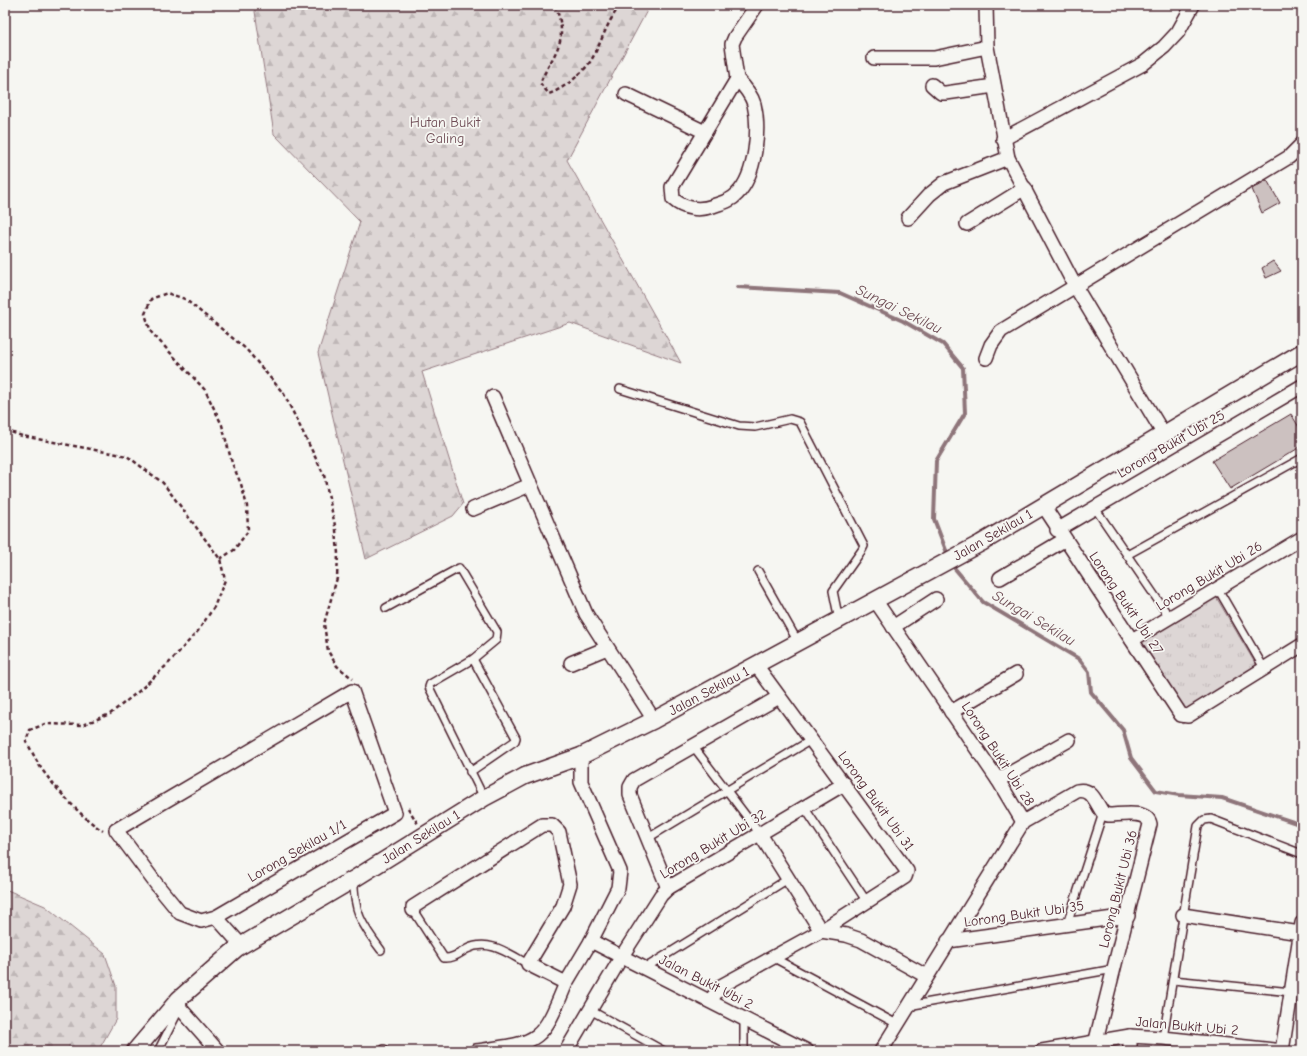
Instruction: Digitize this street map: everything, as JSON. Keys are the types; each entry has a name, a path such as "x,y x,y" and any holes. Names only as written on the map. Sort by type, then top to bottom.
{"street":[{"path":"737,78 672,187 673,199 688,208 702,209 733,198 747,180 755,153 754,104 748,92 737,78 732,44 734,37 756,5"},
{"path":"986,5 988,47 1003,139 1008,158 1075,286 1163,433"},
{"path":"1003,139 1142,64 1164,47 1178,32 1193,5"},
{"path":"874,58 934,58 988,47"},
{"path":"932,85 941,93 994,86"},
{"path":"626,94 705,132"},
{"path":"986,358 990,345 1001,331 1290,156 1302,144"},
{"path":"908,218 929,195 944,183 1008,158"},
{"path":"967,224 1025,188"},
{"name":"Jalan Sekilau 1","path":"135,1051 230,954 484,798 525,776 581,756 654,720 981,543 1163,433 1302,352"},
{"name":"Lorong Bukit Ubi 25","path":"1000,578 1095,508 1301,390"},
{"path":"493,397 586,614 654,720"},
{"path":"473,509 530,485"},
{"name":"Lorong Bukit Ubi 27","path":"1043,505 1060,535 1181,715 1188,716 1264,668"},
{"name":"Lorong Bukit Ubi 26","path":"1132,640 1302,538"},
{"path":"893,627 936,599"},
{"name":"Lorong Bukit Ubi 28","path":"875,600 998,780 1023,822 926,976 881,1051"},
{"path":"1264,668 1302,644"},
{"path":"571,664 607,648"},
{"name":"Lorong Bukit Ubi 31","path":"710,1002 721,986 821,931 905,878 907,871 756,665"},
{"path":"951,712 1016,674"},
{"name":"Lorong Sekilau 1/1","path":"116,830 352,691 395,813 216,917"},
{"path":"668,888 630,795 630,787 634,780 779,697"},
{"path":"998,780 1069,740"},
{"path":"476,1051 520,1045 537,1036 550,1020 566,983 591,941 618,888 620,871 581,782 581,756"},
{"name":"Lorong Bukit Ubi 32","path":"566,1051 622,956 661,895 668,888 844,784"},
{"path":"1023,822 1077,791 1082,790 1093,796 1103,813"},
{"name":"Lorong Bukit Ubi 36","path":"1096,1040 1150,824 1149,819 1144,815 1103,813"},
{"path":"413,910 413,907 542,825 552,825 559,832 570,884 563,906 528,964 566,983"},
{"path":"116,830 180,913 201,921 216,917 242,946"},
{"path":"760,834 821,931 846,935 861,940 926,976"},
{"path":"1184,915 1301,928 1283,1051"},
{"name":"Lorong Bukit Ubi 35","path":"948,941 1128,916"},
{"name":"Jalan Bukit Ubi 2","path":"591,941 807,1051"},
{"path":"180,1004 218,1051"},
{"path":"1130,1036 1130,1051"},
{"name":"Jalan Bukit Ubi 2","path":"1042,1051 1096,1040 1130,1036 1163,1038 1283,1051"}],"lane":[{"path":"620,389 739,426 756,427 790,419 800,422 864,546 833,591 839,620"},
{"path":"1127,556 1302,458"},
{"path":"1095,508 1170,618"},
{"path":"386,608 459,568 497,632 496,640 473,659 430,684 429,687 484,798"},
{"path":"758,571 798,642"},
{"path":"1218,589 1264,668"},
{"path":"470,772 515,741 516,738 473,659"},
{"path":"648,838 812,740"},
{"path":"692,746 760,834"},
{"path":"804,807 867,902"},
{"path":"1067,924 1103,813"},
{"path":"1163,1038 1198,826 1204,820 1211,819 1302,854"},
{"path":"354,879 353,895 357,911 365,929 381,950"},
{"path":"645,968 788,879"},
{"path":"413,910 444,958 452,958 476,946 496,946 528,964"},
{"path":"774,958 897,1024"},
{"path":"908,1006 1114,969"},
{"path":"1173,980 1291,992"},
{"path":"158,1051 180,1004"},
{"path":"590,1010 664,1051"},
{"path":"744,1019 744,1051"}],"path":[{"path":"555,5 560,18 562,37 555,56 546,69 540,83 549,94 562,89 590,62 612,15 621,5"},
{"path":"220,559 234,550 248,530 247,506 241,484 232,463 222,425 205,390 150,332 145,314 151,299 167,293 185,299 246,349 284,394 324,475 336,530 338,554 337,578 324,624 328,651 337,666 354,680"},
{"path":"5,430 22,436 127,456 163,483 220,559 225,580 214,607 198,631 168,664 139,691 110,714 82,725 44,724 30,730 26,741 40,767 72,804 94,825 105,831 116,830"},
{"path":"404,802 425,834"}],"green space":[{"name":"Hutan Bukit Galing","path":"254,5 650,5 567,160 681,363 570,323 422,372 463,504 453,516 366,559 318,353 360,222 274,134"},
{"path":"1216,597 1262,675 1182,724 1131,648"},
{"path":"5,889 45,906 105,954 116,986 116,1019 98,1051 5,1051"}],"building":[{"path":"1267,180 1280,203 1262,213 1252,189"},
{"path":"1273,261 1281,271 1266,278 1262,268"},
{"path":"1291,414 1302,432 1302,446 1230,489 1212,461"}],"waterway":[{"name":"Sungai Sekilau","path":"737,287 840,293 903,321 943,344 963,368 965,413 936,461 934,519 949,558"},
{"name":"Sungai Sekilau","path":"951,564 983,602 1079,659 1089,672 1091,692 1123,730 1131,758 1156,791 1179,795 1222,798 1302,825"}]}
